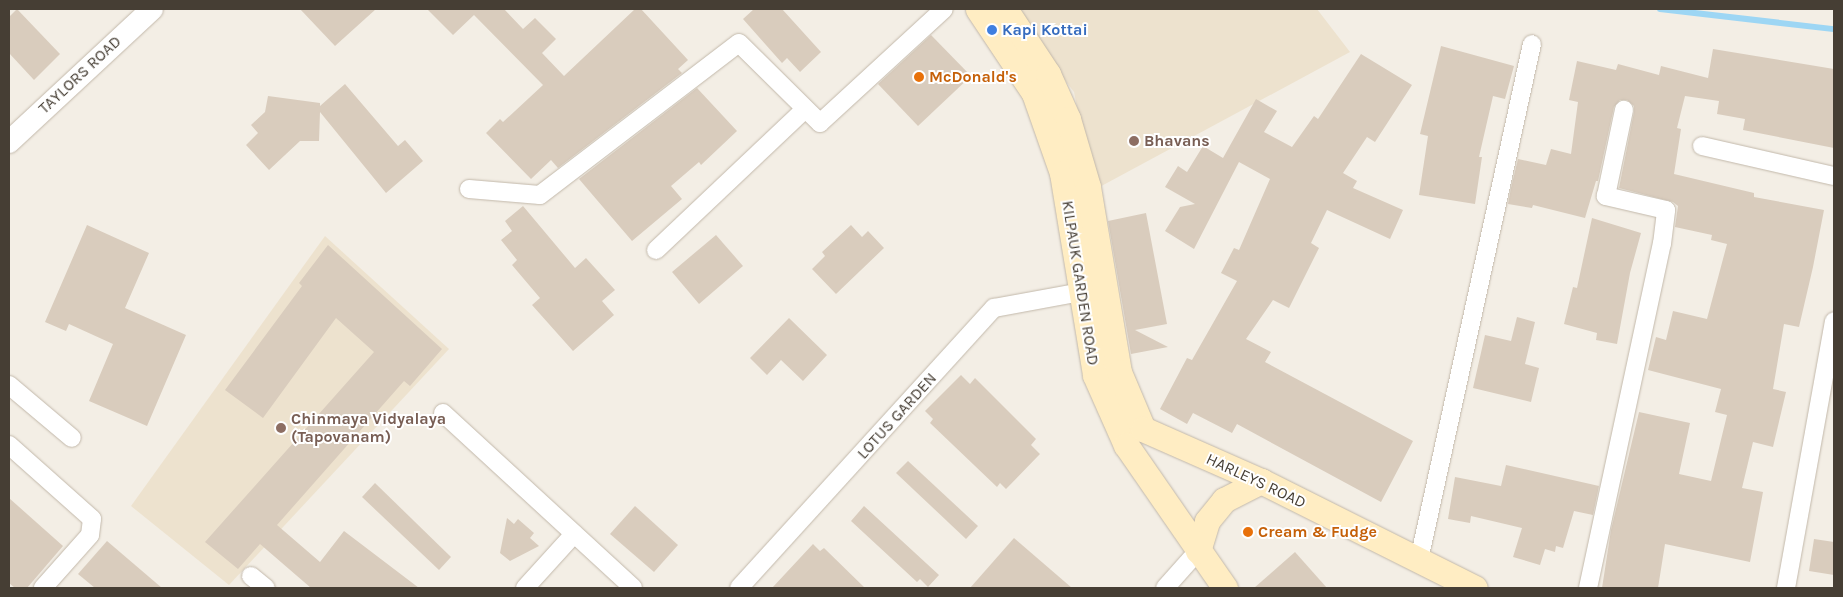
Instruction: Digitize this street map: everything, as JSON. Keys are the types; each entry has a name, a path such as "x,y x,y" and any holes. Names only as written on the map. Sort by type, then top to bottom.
{"main road":[{"name":"KILPAUK GARDEN ROAD","path":"978,9 1034,92 1062,173 1095,374 1126,445 1225,588"},
{"name":"HARLEYS ROAD","path":"1005,9 1048,74 1068,119 1088,187 1119,372 1143,428 1261,481 1475,588"},
{"path":"1198,551 1207,521 1224,500 1261,481"}],"street":[{"name":"TAYLORS ROAD","path":"9,142 152,9"},
{"path":"469,189 540,195 739,42 820,123 944,9"},
{"path":"1419,560 1532,44"},
{"path":"656,250 806,109"},
{"path":"1588,588 1662,244 1666,210 1606,196 1624,110"},
{"path":"1702,146 1834,176"},
{"name":"LOTUS GARDEN","path":"739,588 994,308 1081,292"},
{"path":"1786,588 1834,321"},
{"path":"9,385 72,438"},
{"path":"443,413 633,588"},
{"path":"9,445 92,519 90,535 43,588"},
{"path":"524,588 574,534"},
{"path":"1164,588 1198,551"},
{"path":"251,576 266,588"}],"shaded area":[{"name":"Bhavans","path":"1011,9 1317,9 1350,52 1094,190 1074,92"},
{"name":"Chinmaya Vidyalaya (Tapovanam)","path":"325,236 449,349 229,585 131,506"}],"building":[{"path":"17,9 60,54 34,80 9,53 9,17"},
{"path":"300,9 376,9 335,46"},
{"path":"427,9 504,9 523,29 535,18 556,39 542,53 564,76 635,9 641,9 688,60 678,69 682,73 558,168 551,160 531,179 486,133 500,119 503,122 543,85 474,15 453,35"},
{"path":"754,9 782,9 821,52 800,72 787,58 782,63 743,19"},
{"path":"931,35 971,76 918,126 878,84"},
{"path":"1441,46 1514,66 1505,99 1493,96 1479,157 1482,157 1475,204 1419,195 1428,136 1420,134"},
{"path":"1713,49 1834,69 1834,148 1743,130 1745,119 1717,114 1719,101 1685,96 1677,128 1681,129 1674,174 1754,193 1754,197 1824,210 1813,267 1799,327 1784,324 1773,389 1786,392 1773,447 1753,442 1742,488 1763,492 1750,562 1665,544 1658,588 1602,588 1611,530 1639,412 1690,423 1679,474 1711,481 1727,415 1715,412 1721,389 1648,370 1656,337 1666,340 1673,311 1707,319 1727,244 1711,240 1712,235 1675,227 1678,206 1673,202 1619,188 1634,112 1634,106 1627,100 1620,100 1614,107 1598,181 1596,181 1585,218 1533,205 1532,208 1508,204 1511,188 1518,159 1546,165 1551,149 1571,154 1578,102 1569,100 1577,61 1616,70 1618,64 1659,75 1661,66 1708,78"},
{"path":"1361,54 1412,85 1375,142 1367,137 1343,173 1357,181 1353,188 1403,210 1390,239 1327,210 1311,243 1319,248 1289,308 1273,300 1246,339 1271,352 1265,362 1413,441 1381,502 1237,424 1232,433 1193,413 1187,424 1160,409 1187,358 1192,360 1237,281 1221,273 1234,248 1239,250 1270,179 1239,162 1194,249 1165,231 1180,207 1195,204 1165,187 1178,166 1187,172 1203,146 1223,158 1256,99 1277,111 1264,132 1292,147 1314,116 1318,119"},
{"path":"345,84 398,146 405,140 423,161 386,193 320,112 319,141 300,141 269,170 246,145 258,133 251,125 265,112 268,96 320,103 320,106"},
{"path":"697,88 737,131 701,165 699,162 671,186 682,199 632,241 579,179"},
{"path":"523,206 575,268 586,258 615,290 602,301 614,315 573,351 532,305 540,298 512,265 517,260 501,240 512,231 505,221"},
{"path":"1146,213 1167,324 1135,330 1168,347 1131,354 1108,221"},
{"path":"1592,218 1641,233 1630,273 1617,344 1596,340 1597,333 1564,324 1573,287 1577,288"},
{"path":"87,225 149,253 125,308 186,335 147,426 89,401 113,344 69,324 66,331 45,322"},
{"path":"851,225 862,237 868,231 884,248 836,294 812,269 825,256 822,252"},
{"path":"716,235 743,266 699,304 672,272"},
{"path":"328,245 442,349 410,386 404,381 277,525 320,562 344,531 419,588 311,588 260,544 238,569 205,542 374,352 336,318 263,418 225,390 302,286 299,283"},
{"path":"1517,317 1535,322 1525,364 1539,368 1531,402 1473,388 1485,335 1511,341"},
{"path":"789,318 827,355 803,381 781,360 767,375 750,358"},
{"path":"961,375 970,384 975,378 1036,439 1031,445 1040,454 1006,489 1000,483 997,487 930,423 933,419 925,411"},
{"path":"908,461 978,526 966,539 896,473"},
{"path":"1506,465 1599,486 1593,515 1574,511 1563,548 1556,546 1555,552 1545,549 1540,565 1513,557 1522,528 1471,516 1470,523 1448,519 1455,477 1501,486"},
{"path":"375,483 451,557 439,570 362,497"},
{"path":"9,498 63,546 27,588 15,588 9,583"},
{"path":"635,506 678,545 654,572 610,534"},
{"path":"864,506 939,575 928,587 920,579 917,582 851,521"},
{"path":"507,518 514,524 518,519 534,533 530,538 539,546 510,561 500,553"},
{"path":"1014,538 1072,588 970,588"},
{"path":"1814,539 1834,542 1834,575 1809,571"},
{"path":"107,541 162,588 95,588 78,574"},
{"path":"813,544 820,551 824,548 865,588 772,588"},
{"path":"1295,552 1327,588 1254,588"}],"waterway":[{"path":"1660,9 1834,29"}],"place":[{"name":"Kapi Kottai","path":"992,30"},
{"name":"McDonald's","path":"919,77"},
{"name":"Bhavans","path":"1134,141"},
{"name":"Chinmaya Vidyalaya (Tapovanam)","path":"281,428"},
{"name":"Cream & Fudge","path":"1248,532"}]}
